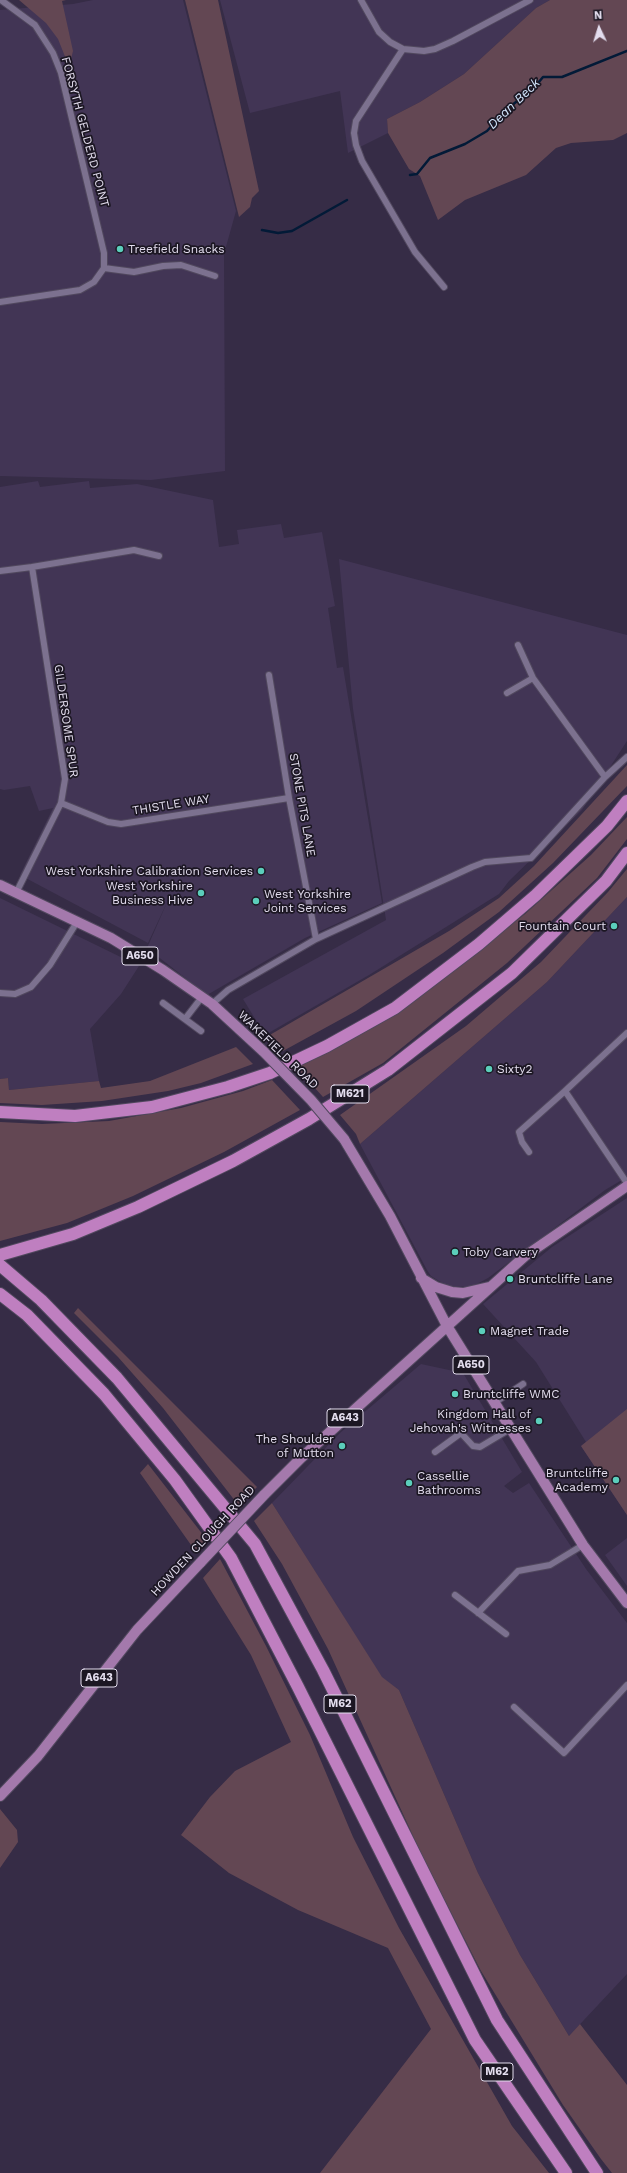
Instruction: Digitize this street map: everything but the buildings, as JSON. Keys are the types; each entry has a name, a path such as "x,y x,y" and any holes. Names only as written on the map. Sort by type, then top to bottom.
{"highway":[{"path":"0,1112 75,1116 152,1107 228,1087 270,1073 327,1046 395,1008 479,944 536,895 607,826 627,801"},
{"name":"M621","path":"0,1254 73,1234 145,1203 233,1161 302,1123 388,1070 512,973 606,881 627,854"},
{"name":"M62","path":"0,1265 18,1280 118,1378 255,1544 323,1670 497,2020 597,2173"},
{"name":"M62","path":"0,1294 27,1315 104,1394 175,1480 231,1558 298,1687 476,2040 566,2173"}],"main road":[{"name":"WAKEFIELD ROAD","path":"0,885 111,938 163,970 212,1004 264,1052 300,1089 344,1139 390,1216 447,1326"},
{"name":"A643","path":"447,1326 525,1256 627,1186"},
{"path":"421,1278 436,1287 452,1292 476,1291 491,1286"},
{"name":"A650","path":"447,1326 583,1545 627,1603"},
{"name":"HOWDEN CLOUGH ROAD","path":"0,1796 38,1756 138,1630 264,1495 301,1458 447,1326"}],"street":[{"name":"FORSYTH GELDERD POINT","path":"1,0 35,25 53,53 61,73 104,253 104,268"},
{"path":"361,0 379,32 390,42 403,49 424,51 434,49 530,0"},
{"path":"403,49 356,121 354,133 356,145 362,161 415,252 444,287"},
{"path":"0,302 80,290 94,282 104,268 134,272 163,266 181,265 215,276"},
{"path":"0,571 134,550 159,556"},
{"name":"GILDERSOME SPUR","path":"16,893 61,803 65,779 32,567"},
{"path":"518,645 532,678 605,777"},
{"name":"STONE PITS LANE","path":"269,675 289,798 316,939"},
{"path":"507,692 532,678"},
{"path":"212,1004 228,990 316,939 485,862 531,858 605,777 627,757"},
{"name":"THISTLE WAY","path":"61,803 108,822 121,824 289,798"},
{"path":"0,993 15,994 31,987 50,966 77,922"},
{"path":"184,1019 202,997"},
{"path":"163,1003 201,1031"},
{"path":"529,1152 522,1142 519,1132 627,1033"},
{"path":"565,1091 627,1183"},
{"path":"494,1403 523,1384"},
{"path":"435,1452 461,1433 473,1446 480,1447 510,1429"},
{"path":"478,1613 518,1572 550,1566 583,1545"},
{"path":"455,1594 506,1634"},
{"path":"514,1706 564,1753 627,1685"}],"shaded area":[{"path":"19,0 66,0 62,1 73,51 70,63 68,64 58,39 46,23"},
{"path":"93,0 183,0 236,211 224,254 225,471 151,480 0,476 0,10 73,4"},
{"path":"185,0 218,0 259,191 252,198 250,207 239,217"},
{"path":"220,0 550,0 536,8 464,74 420,102 387,119 388,133 348,153 340,91 250,113"},
{"path":"550,0 627,0 627,133 613,140 571,143 556,148 526,175 465,200 438,220 420,176 409,169 388,133 387,119 420,102 464,74 536,8"},
{"path":"38,481 40,487 89,481 90,488 137,484 213,500 219,547 239,544 237,530 281,524 284,538 322,532 335,606 328,608 337,668 343,667 382,903 305,938 207,995 147,948 169,898 148,943 20,875 53,808 39,811 30,786 4,790 0,789 0,487"},
{"path":"339,559 627,635 627,741 582,810 509,881 499,894 369,975 265,1035 243,999 386,920 353,709"},
{"path":"627,765 627,786 553,863 499,912 443,953 356,1011 283,1051 268,1036 449,931 499,898 534,866"},
{"path":"627,817 627,839 597,878 507,963 383,1063 323,1097 296,1067 355,1036 452,971 525,914 591,855"},
{"path":"627,869 627,897 547,982 360,1144 356,1134 340,1115 466,1026 541,962 608,892"},
{"path":"627,897 627,1177 605,1190 488,1278 471,1287 447,1286 431,1276 427,1270 360,1144 547,982"},
{"path":"0,898 139,966 121,994 90,1029 99,1081 9,1090 8,1078 0,1079"},
{"path":"236,1047 253,1064 201,1083 168,1091 102,1101 42,1105 0,1103 0,1079 8,1078 9,1090 99,1081 101,1088 150,1081"},
{"path":"272,1080 300,1110 224,1152 133,1196 67,1223 0,1241 0,1122 42,1124 109,1121 181,1108 243,1091"},
{"path":"627,1198 627,1515 581,1446 586,1442 536,1362 483,1304 552,1247"},
{"path":"78,1308 257,1487 239,1506 163,1408 118,1357 74,1313"},
{"path":"421,1364 463,1373 522,1472 504,1486 513,1493 529,1483 586,1569 627,1623 627,1974 569,2036 520,1955 478,1873 399,1690 382,1678 272,1503 341,1432"},
{"name":"Bruntcliffe Academy","path":"627,1409 627,1515 581,1446"},
{"path":"148,1464 207,1540 196,1552 140,1473"},
{"path":"272,1503 382,1677 399,1690 478,1873 520,1955 569,2036 580,2024 627,2085 627,2173 612,2173 601,2159 563,2105 481,1971 423,1858 328,1649 282,1564 254,1521"},
{"path":"627,1538 627,1586 605,1555"},
{"path":"220,1559 266,1646 310,1735 353,1837 399,1928 512,2126 549,2173 320,2173 431,2029 388,1948 298,1910 229,1873 181,1835 210,1797 235,1771 291,1742 251,1655 203,1578"},
{"path":"0,1809 17,1830 18,1842 0,1868"}],"waterway":[{"name":"Dean Beck","path":"410,175 417,174 430,158 465,144 487,131 507,109 534,88 543,77 562,77 627,51"},
{"name":"Dean Beck","path":"262,230 278,233 292,231 347,200"}],"place":[{"name":"Treefield Snacks","path":"120,249"},
{"name":"West Yorkshire Calibration Services","path":"261,871"},
{"name":"West Yorkshire Business Hive","path":"201,893"},
{"name":"West Yorkshire Joint Services","path":"256,901"},
{"name":"Fountain Court","path":"614,926"},
{"name":"Sixty2","path":"489,1069"},
{"name":"Toby Carvery","path":"455,1252"},
{"name":"Bruntcliffe Lane","path":"510,1279"},
{"name":"Magnet Trade","path":"482,1331"},
{"name":"Bruntcliffe WMC","path":"455,1394"},
{"name":"Kingdom Hall of Jehovah's Witnesses","path":"539,1421"},
{"name":"The Shoulder of Mutton","path":"342,1446"},
{"name":"Bruntcliffe Academy","path":"616,1480"},
{"name":"Cassellie Bathrooms","path":"409,1483"}]}
